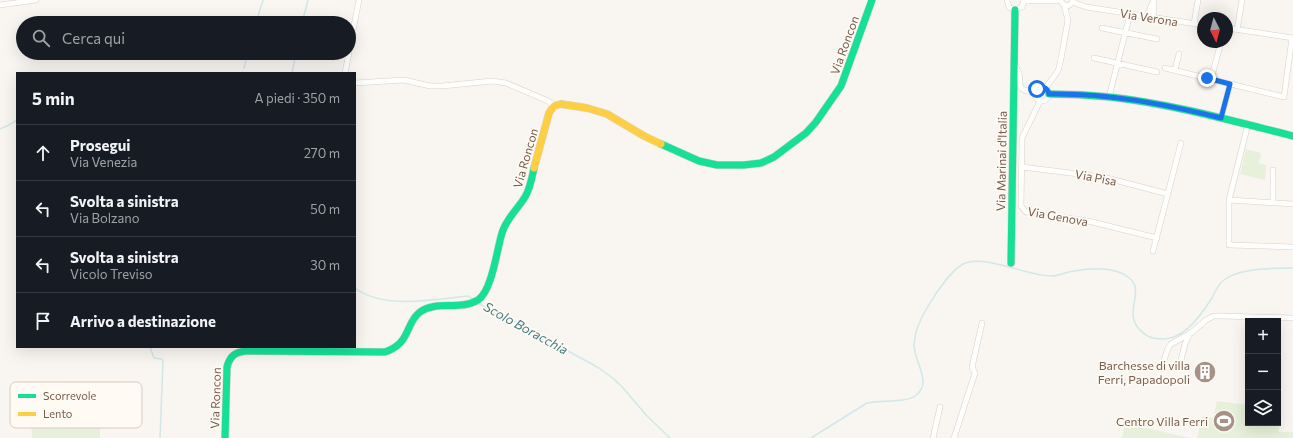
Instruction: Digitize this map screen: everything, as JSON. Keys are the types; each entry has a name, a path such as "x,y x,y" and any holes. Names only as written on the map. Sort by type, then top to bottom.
{"street":[{"path":"0,4 36,0"},
{"path":"356,16 359,0"},
{"name":"Via Roncon","path":"225,438 226,367 232,354 246,351 385,352 393,349 403,342 413,318 420,311 431,307 476,302 482,298 487,287 503,230 510,217 524,200 528,191 549,114 554,106 566,104 607,114 650,139 704,163 732,165 761,163 774,157 801,137 811,128 823,112 844,80 872,0"},
{"path":"1007,0 1009,7 1015,10 1022,7 1024,0 1060,0 1064,5 1068,20 1059,68 1047,86 1038,88 1035,92 1036,99 1040,101 1046,100 1049,94"},
{"path":"1194,24 1198,0"},
{"path":"1237,30 1242,0"},
{"path":"1064,5 1070,5 1072,1"},
{"name":"Via Verona","path":"1072,1 1086,7 1197,24"},
{"path":"1146,16 1153,1"},
{"path":"1153,1 1153,18"},
{"name":"Via Marinai d'Italia","path":"1011,263 1015,10"},
{"path":"1109,96 1130,14"},
{"path":"1102,28 1157,39"},
{"path":"1165,68 1284,97 1292,38 1233,29"},
{"path":"1211,79 1219,48"},
{"path":"1175,70 1179,54"},
{"path":"1094,58 1157,72"},
{"path":"345,72 347,60"},
{"name":"Via Marinai d'Italia","path":"1014,60 1019,73 1021,88 1035,92"},
{"path":"356,83 404,80 430,86 442,86 492,81 506,83 548,101 554,106"},
{"path":"1221,118 1230,84"},
{"path":"1042,87 1048,90 1049,94"},
{"path":"1049,94 1109,96 1165,105 1293,136"},
{"name":"Via Genova","path":"1040,101 1022,138 1021,206 1026,212 1088,221 1156,238"},
{"path":"1248,124 1229,200 1229,245 1293,247"},
{"path":"1153,251 1181,143"},
{"name":"Via Pisa","path":"1022,166 1096,175 1168,194"},
{"path":"1273,170 1273,202"},
{"path":"1229,200 1293,204"},
{"path":"1161,369 1168,348 1171,344 1191,333 1206,320 1214,316 1293,318"},
{"path":"954,438 975,373 972,367 982,323"},
{"path":"1181,360 1185,344 1191,333"},
{"path":"933,438 940,407"}],"green space":[{"path":"1246,149 1261,153 1259,163 1266,165 1265,180 1240,174"},
{"name":"Centro Villa Ferri","path":"1217,401 1245,405 1245,426 1279,426 1279,432 1293,432 1293,438 1197,438 1202,416 1213,418"},
{"name":"Centro Villa Ferri","path":"1125,423 1190,438 1122,438"},
{"path":"32,428 100,428 100,438 32,438"}],"waterway":[{"path":"258,16 263,0"},
{"path":"304,16 308,0"},
{"path":"244,68 246,60"},
{"path":"292,72 295,60"},
{"name":"Scolo Boracchia","path":"0,129 16,121"},
{"name":"Scolo Boracchia","path":"811,438 867,403 905,400 915,396 920,391 923,385 923,378 915,351 914,344 916,332 923,315 935,295 950,276 963,264 972,261 983,261 1031,273 1053,276 1071,271 1088,269 1109,269 1122,273 1133,282 1135,288 1133,309 1135,323 1140,330 1148,336 1163,339 1172,338 1181,334 1188,328 1201,314 1220,284 1230,276 1247,271 1293,268"},
{"name":"Scolo Boracchia","path":"356,289 367,295 394,301 425,301 468,296 474,300"},
{"name":"Scolo Boracchia","path":"479,304 493,310 599,368 614,379 647,416 670,438"},
{"path":"150,348 154,358 162,359 163,361 160,438"}],"traffic: fast":[{"path":"661,144 699,161 717,165 744,165 761,163 774,157 806,133 816,122 841,86 872,0"},
{"path":"1011,263 1015,10"},
{"path":"1049,94 1102,96 1133,100 1202,114 1293,136"},
{"path":"225,438 227,367 231,357 239,352 385,352 400,343 416,315 427,308 464,305 478,300 487,288 504,228 527,194 534,168"}],"traffic: slow":[{"path":"534,168 549,113 554,106 561,104 587,108 607,114 644,136 661,144"}],"place":[{"name":"Barchesse di villa Ferri, Papadopoli","path":"1205,372"},
{"name":"Centro Villa Ferri","path":"1224,421"}],"route":[{"path":"1037,89 1040,87 1045,87 1049,94 1109,96 1145,101 1221,118 1230,84 1207,78"}]}
